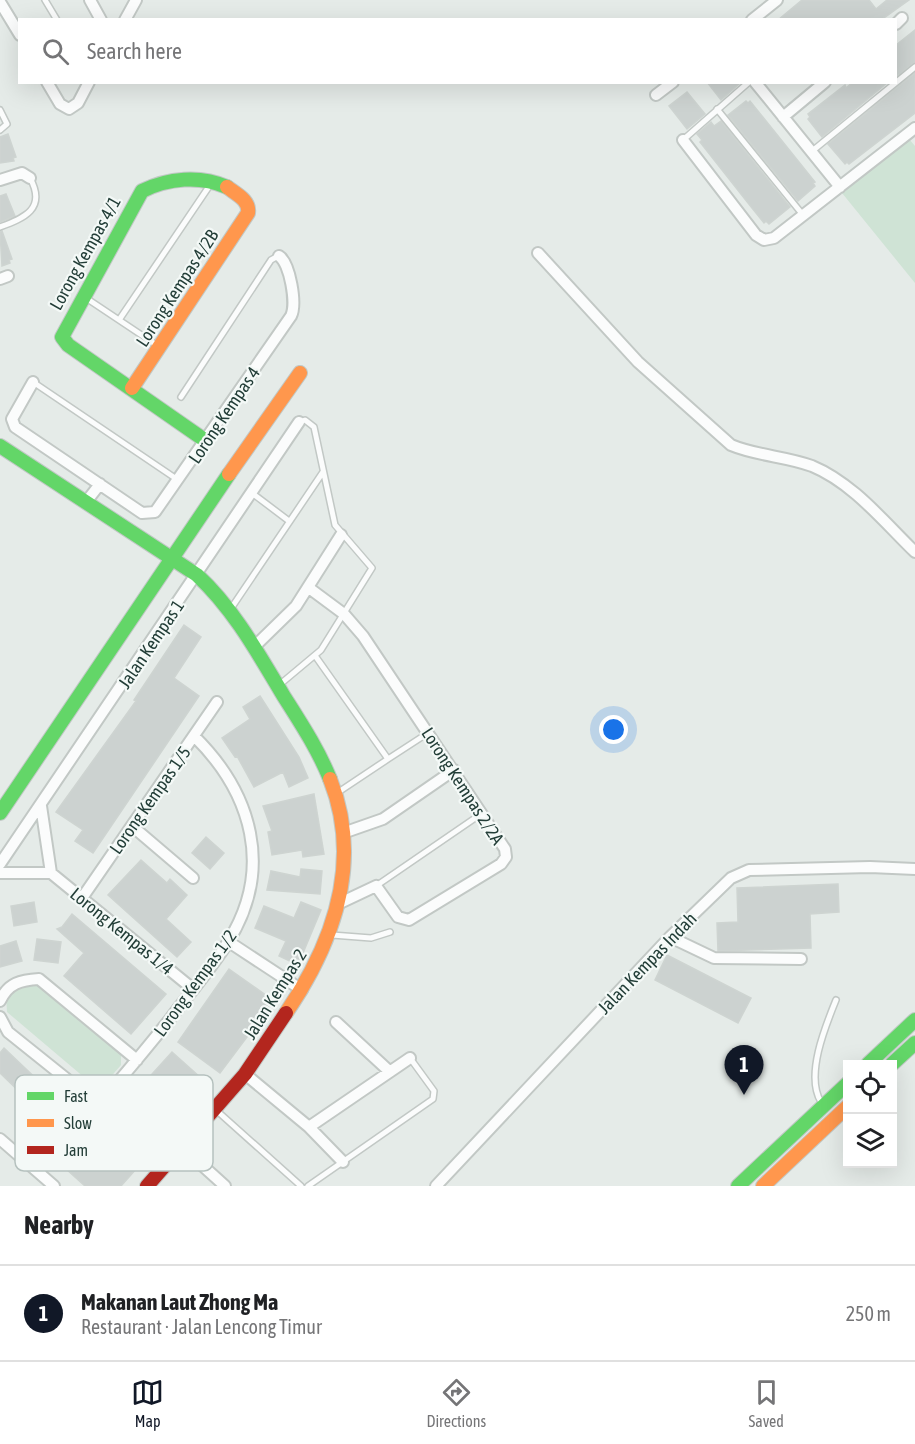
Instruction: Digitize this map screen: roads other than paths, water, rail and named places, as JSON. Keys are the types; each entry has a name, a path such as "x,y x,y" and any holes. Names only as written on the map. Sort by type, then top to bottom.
{"main road":[{"name":"Lorong Kempas 4/1","path":"206,441 63,339 62,332 137,196 146,187 201,178 213,181"},
{"name":"Lorong Kempas 4/2B","path":"132,388 248,213 249,207 233,192 213,181"},
{"path":"0,813 170,558 300,373"},
{"name":"Jalan Kempas 2","path":"0,446 197,575 229,611 254,647 312,741 336,794 343,833 340,903 330,935 303,990 245,1074 213,1113"},
{"path":"873,1060 915,1020"},
{"path":"897,1060 915,1043"},
{"path":"738,1186 843,1088"},
{"path":"763,1186 843,1111"},
{"name":"Jalan Kempas 2","path":"150,1185 162,1171"}],"street":[{"path":"90,0 100,18"},
{"path":"754,18 777,0"},
{"path":"126,18 135,1"},
{"path":"0,2 18,32"},
{"path":"48,84 60,104 69,110 78,103 89,84"},
{"path":"656,95 670,84"},
{"path":"757,84 840,187"},
{"path":"783,117 823,84"},
{"path":"683,140 756,235 764,240 774,238 913,133"},
{"path":"0,180 22,173 30,178"},
{"path":"538,253 638,362 731,445 746,451 792,459 814,467 862,500 915,552"},
{"name":"Lorong Kempas 4","path":"33,381 28,386 12,424 142,513 151,514 158,510 294,311 294,299 286,264 279,256"},
{"name":"Jalan Kempas 1","path":"0,864 299,422"},
{"path":"86,502 100,484"},
{"path":"254,647 285,619 309,588 341,535"},
{"name":"Lorong Kempas 2/2A","path":"309,588 344,614 363,636 505,849 506,857 501,864 409,920 398,917 376,886"},
{"name":"Lorong Kempas 1/5","path":"82,897 217,702"},
{"name":"Lorong Kempas 1/2","path":"124,1075 229,942 244,910 252,878 253,848 245,811 232,781 216,757 194,736"},
{"path":"343,833 383,819 454,770"},
{"path":"0,873 51,873 41,806"},
{"path":"132,826 193,878"},
{"name":"Jalan Kempas Indah","path":"436,1186 670,937 739,873 750,870 859,868 915,870"},
{"name":"Lorong Kempas 1/4","path":"51,873 193,989"},
{"path":"340,903 376,886"},
{"path":"670,937 705,955 722,960 801,959"},
{"path":"229,942 303,990"},
{"path":"0,1001 3,994 18,982 39,979 137,1060"},
{"path":"0,1017 8,1032 62,1075"},
{"path":"336,1022 388,1071"},
{"path":"309,1127 410,1058"},
{"path":"245,1074 309,1127 343,1162"},
{"path":"0,1139 15,1151"},
{"path":"39,1171 54,1186"},
{"path":"208,1171 225,1186"}],"lane":[{"path":"45,0 56,18"},
{"path":"897,83 915,68"},
{"path":"683,140 747,84"},
{"path":"812,152 895,84"},
{"path":"0,110 7,124 0,130"},
{"path":"717,110 803,215"},
{"path":"0,227 29,215 35,192 30,178"},
{"path":"119,320 213,181"},
{"path":"181,397 271,260 279,256"},
{"path":"83,295 159,347"},
{"path":"33,381 179,480"},
{"path":"278,686 316,657 372,568 341,535 330,511 314,427 305,420 299,422"},
{"path":"229,611 323,472"},
{"path":"252,493 289,521"},
{"path":"316,657 388,759"},
{"path":"336,794 429,732"},
{"path":"376,886 483,813"},
{"path":"330,935 371,938 390,932"},
{"path":"823,1106 816,1094 814,1073 826,1025 836,1000"},
{"path":"308,1186 433,1099 434,1091 410,1058"},
{"path":"216,1110 301,1186"}],"place":[{"name":"Makanan Laut Zhong Ma","path":"744,1095"}]}
